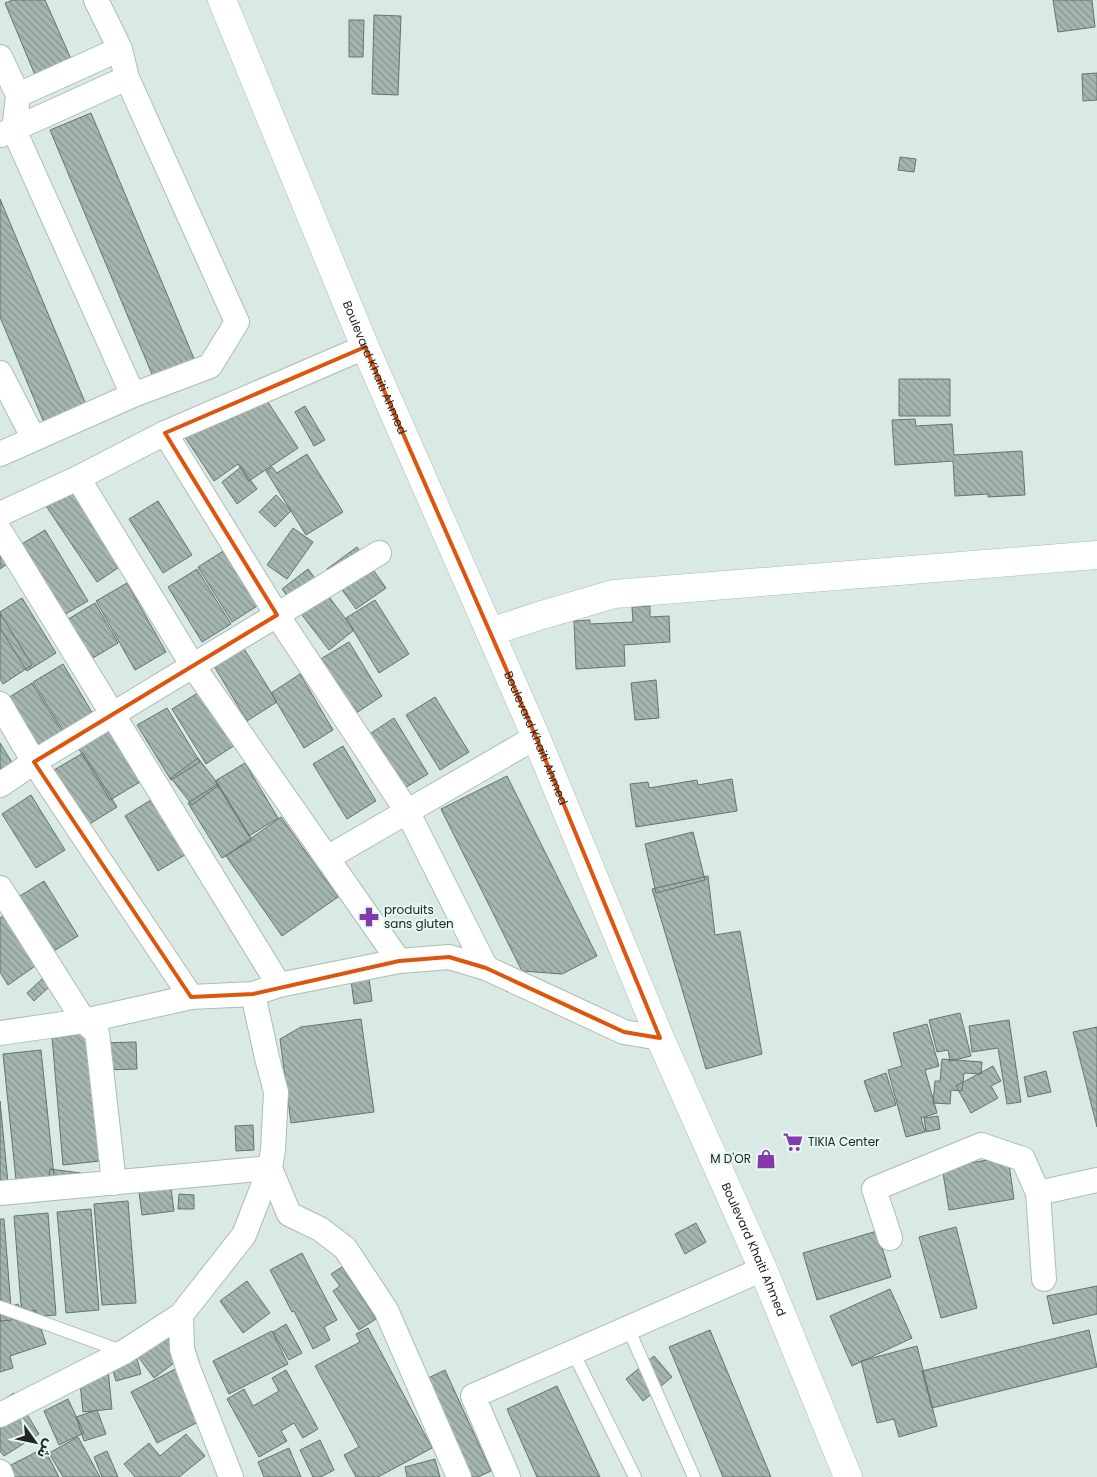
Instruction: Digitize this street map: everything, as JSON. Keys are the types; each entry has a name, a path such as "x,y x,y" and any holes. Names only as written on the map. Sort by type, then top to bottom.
{"main road":[{"name":"Boulevard Khaiti Ahmed","path":"222,0 365,347 536,736 660,1038 762,1269 848,1477"},
{"path":"490,632 614,594 1097,555"}],"street":[{"path":"0,454 133,395 210,366 237,322 127,78 120,50 96,0"},
{"path":"18,95 120,50"},
{"path":"0,57 18,95 7,133 133,395"},
{"path":"7,133 127,78"},
{"path":"0,514 78,478 165,433 365,347"},
{"path":"0,373 34,439"},
{"path":"165,433 277,615 407,811 486,968"},
{"path":"78,478 193,666 399,960"},
{"path":"0,531 279,985"},
{"path":"0,785 34,762 379,553"},
{"path":"0,704 34,762 191,997"},
{"path":"327,858 536,736"},
{"path":"0,888 84,1021 97,1033 114,1183"},
{"path":"0,1033 84,1021 191,997 253,994 279,985 399,960 449,956 486,968 624,1032 660,1038"},
{"path":"0,1415 124,1352 181,1315 244,1235 270,1168 273,1150 276,1092 253,994"},
{"path":"890,1238 874,1189 981,1145 1023,1159 1038,1193 1044,1279"},
{"path":"0,1193 270,1168"},
{"path":"270,1168 289,1214 320,1229 345,1248 386,1310 459,1477"},
{"path":"1038,1193 1097,1180"},
{"path":"508,1477 473,1396 762,1269"},
{"path":"181,1315 182,1349 231,1477"},
{"path":"0,1472 2,1477"}],"lane":[{"path":"0,1307 124,1352"},
{"path":"628,1328 694,1477"},
{"path":"572,1352 635,1477"}],"highlighted area":[{"path":"365,347 536,737 660,1038 624,1032 486,968 449,957 399,961 253,994 191,997 34,762 277,615 165,433"}],"building":[{"path":"13,0 45,0 71,59 35,75 5,3"},
{"path":"1053,0 1092,0 1095,27 1058,32"},
{"path":"374,15 401,16 398,95 372,94"},
{"path":"349,20 364,20 363,57 349,57"},
{"path":"1097,73 1097,100 1083,101 1082,74"},
{"path":"91,113 195,361 154,379 50,130"},
{"path":"900,157 916,159 914,172 898,170"},
{"path":"0,199 87,407 45,425 0,317"},
{"path":"899,379 950,379 950,416 899,416"},
{"path":"256,384 298,448 249,481 238,464 214,481 183,434"},
{"path":"305,406 325,440 314,446 295,412"},
{"path":"915,419 916,426 952,424 954,455 1022,451 1025,495 988,497 988,494 955,496 953,461 895,465 892,420"},
{"path":"307,454 343,512 306,535 266,471 272,467 277,473"},
{"path":"241,467 257,489 237,504 222,482"},
{"path":"76,479 130,560 97,582 38,494"},
{"path":"276,495 291,511 275,527 259,512"},
{"path":"158,501 192,555 163,573 129,519"},
{"path":"293,528 313,542 287,579 267,565"},
{"path":"45,530 88,601 57,619 15,548"},
{"path":"0,543 13,560 0,569"},
{"path":"357,547 386,588 356,609 327,569"},
{"path":"228,548 262,603 232,622 198,567"},
{"path":"197,569 231,624 202,642 168,587"},
{"path":"308,569 354,630 329,650 282,589"},
{"path":"127,583 166,652 135,670 96,601"},
{"path":"22,598 56,653 27,671 0,628 0,612"},
{"path":"375,600 409,654 379,673 346,618"},
{"path":"95,603 118,643 88,661 65,621"},
{"path":"650,606 650,617 669,616 670,642 624,645 625,666 576,669 574,621 590,620 590,624 633,622 632,607"},
{"path":"0,613 32,665 3,684 0,679"},
{"path":"349,642 382,696 353,715 319,660"},
{"path":"243,647 277,702 247,721 214,666"},
{"path":"63,664 96,719 67,737 33,682"},
{"path":"300,674 333,730 304,748 271,693"},
{"path":"656,680 659,718 635,720 631,683"},
{"path":"32,683 66,738 36,756 3,701"},
{"path":"201,691 235,745 206,764 172,709"},
{"path":"435,697 469,752 440,770 406,715"},
{"path":"167,708 200,762 171,780 137,725"},
{"path":"394,718 428,774 398,792 365,737"},
{"path":"106,727 140,782 110,800 77,746"},
{"path":"0,743 13,764 0,772"},
{"path":"343,746 376,801 347,819 313,764"},
{"path":"83,753 117,807 88,825 54,770"},
{"path":"198,758 219,785 192,805 171,778"},
{"path":"245,763 278,818 249,836 215,781"},
{"path":"507,776 597,956 562,974 522,971 441,809"},
{"path":"732,779 737,811 636,827 630,784 648,782 649,788 697,780 698,785"},
{"path":"218,784 252,840 222,858 188,803"},
{"path":"31,795 65,850 36,868 2,814"},
{"path":"154,798 188,853 158,871 125,816"},
{"path":"281,817 338,897 282,936 226,856"},
{"path":"693,832 705,880 656,893 645,844"},
{"path":"708,876 715,935 740,931 762,1054 706,1069 652,889"},
{"path":"44,881 78,936 49,954 15,899"},
{"path":"7,913 41,962 8,985 0,972 0,918"},
{"path":"369,978 372,1001 354,1004 351,980"},
{"path":"42,979 49,987 34,1001 27,993"},
{"path":"960,1013 971,1056 950,1061 948,1050 937,1052 929,1020"},
{"path":"361,1019 374,1112 291,1123 280,1039 301,1027"},
{"path":"1009,1020 1021,1102 1007,1104 998,1048 972,1052 969,1026"},
{"path":"927,1024 939,1066 925,1070 937,1113 921,1118 925,1132 906,1137 888,1070 902,1066 893,1033"},
{"path":"1097,1027 1097,1127 1073,1032"},
{"path":"90,1033 100,1161 63,1165 52,1037"},
{"path":"136,1042 137,1069 99,1070 98,1043"},
{"path":"41,1050 54,1176 16,1180 3,1054"},
{"path":"942,1059 982,1062 981,1074 964,1073 962,1091 951,1090 950,1104 933,1103 935,1081 940,1081"},
{"path":"993,1066 1001,1081 991,1086 998,1098 971,1113 956,1086"},
{"path":"1046,1071 1051,1092 1028,1097 1024,1077"},
{"path":"886,1073 896,1105 875,1112 864,1081"},
{"path":"0,1101 8,1183 0,1183"},
{"path":"938,1116 940,1129 926,1132 924,1118"},
{"path":"253,1125 254,1150 236,1151 235,1126"},
{"path":"1008,1157 1014,1199 949,1210 942,1167"},
{"path":"50,1169 81,1173 79,1189 48,1185"},
{"path":"169,1173 174,1211 142,1215 137,1177"},
{"path":"179,1194 194,1195 194,1209 178,1209"},
{"path":"128,1201 136,1303 102,1305 94,1204"},
{"path":"91,1209 99,1310 66,1313 57,1212"},
{"path":"48,1213 56,1315 22,1318 14,1216"},
{"path":"0,1219 4,1219 12,1320 0,1321"},
{"path":"696,1223 706,1242 685,1254 675,1234"},
{"path":"956,1227 977,1308 941,1318 919,1237"},
{"path":"877,1231 891,1277 817,1300 803,1253"},
{"path":"302,1253 337,1320 324,1327 330,1340 313,1349 270,1270"},
{"path":"342,1267 376,1319 359,1330 333,1291 340,1286 331,1274"},
{"path":"247,1281 270,1313 243,1333 220,1301"},
{"path":"1097,1286 1097,1314 1053,1324 1047,1296"},
{"path":"890,1289 912,1338 852,1366 830,1316"},
{"path":"18,1304 22,1315 35,1310 46,1344 10,1356 13,1368 0,1372 0,1310"},
{"path":"155,1321 182,1357 154,1378 127,1342"},
{"path":"286,1324 302,1353 289,1360 273,1332"},
{"path":"368,1328 432,1448 378,1477 356,1477 344,1455 359,1447 315,1366 360,1342 356,1334"},
{"path":"710,1330 771,1477 723,1477 669,1347"},
{"path":"1089,1330 1097,1367 932,1408 922,1371"},
{"path":"272,1331 288,1364 229,1394 213,1361"},
{"path":"917,1346 937,1426 899,1437 894,1419 877,1423 861,1361"},
{"path":"134,1347 141,1374 116,1381 108,1354"},
{"path":"654,1356 672,1377 643,1401 626,1379"},
{"path":"107,1360 112,1409 83,1412 78,1364"},
{"path":"181,1366 208,1417 157,1443 131,1392"},
{"path":"286,1370 318,1429 303,1438 294,1423 281,1431 287,1441 259,1457 227,1399 244,1389 253,1406 279,1391 272,1378"},
{"path":"445,1370 491,1471 478,1477 467,1477 422,1381"},
{"path":"557,1386 600,1477 537,1477 507,1409"},
{"path":"14,1393 39,1434 4,1456 0,1451 0,1402"},
{"path":"68,1399 84,1433 59,1445 44,1411"},
{"path":"97,1410 106,1434 84,1441 76,1417"},
{"path":"186,1434 205,1456 179,1477 135,1477 124,1464 149,1443 160,1456"},
{"path":"78,1437 100,1477 63,1477 49,1453"},
{"path":"320,1440 334,1470 321,1477 313,1477 300,1450"},
{"path":"44,1448 59,1477 10,1477 5,1468"},
{"path":"289,1448 301,1477 264,1477 258,1462"},
{"path":"107,1451 118,1477 102,1477 94,1457"},
{"path":"435,1459 440,1477 407,1477 405,1467"}],"place":[{"name":"produits sans gluten","path":"369,917"},
{"name":"TIKIA Center","path":"793,1142"},
{"name":"M D'OR","path":"766,1159"}]}
